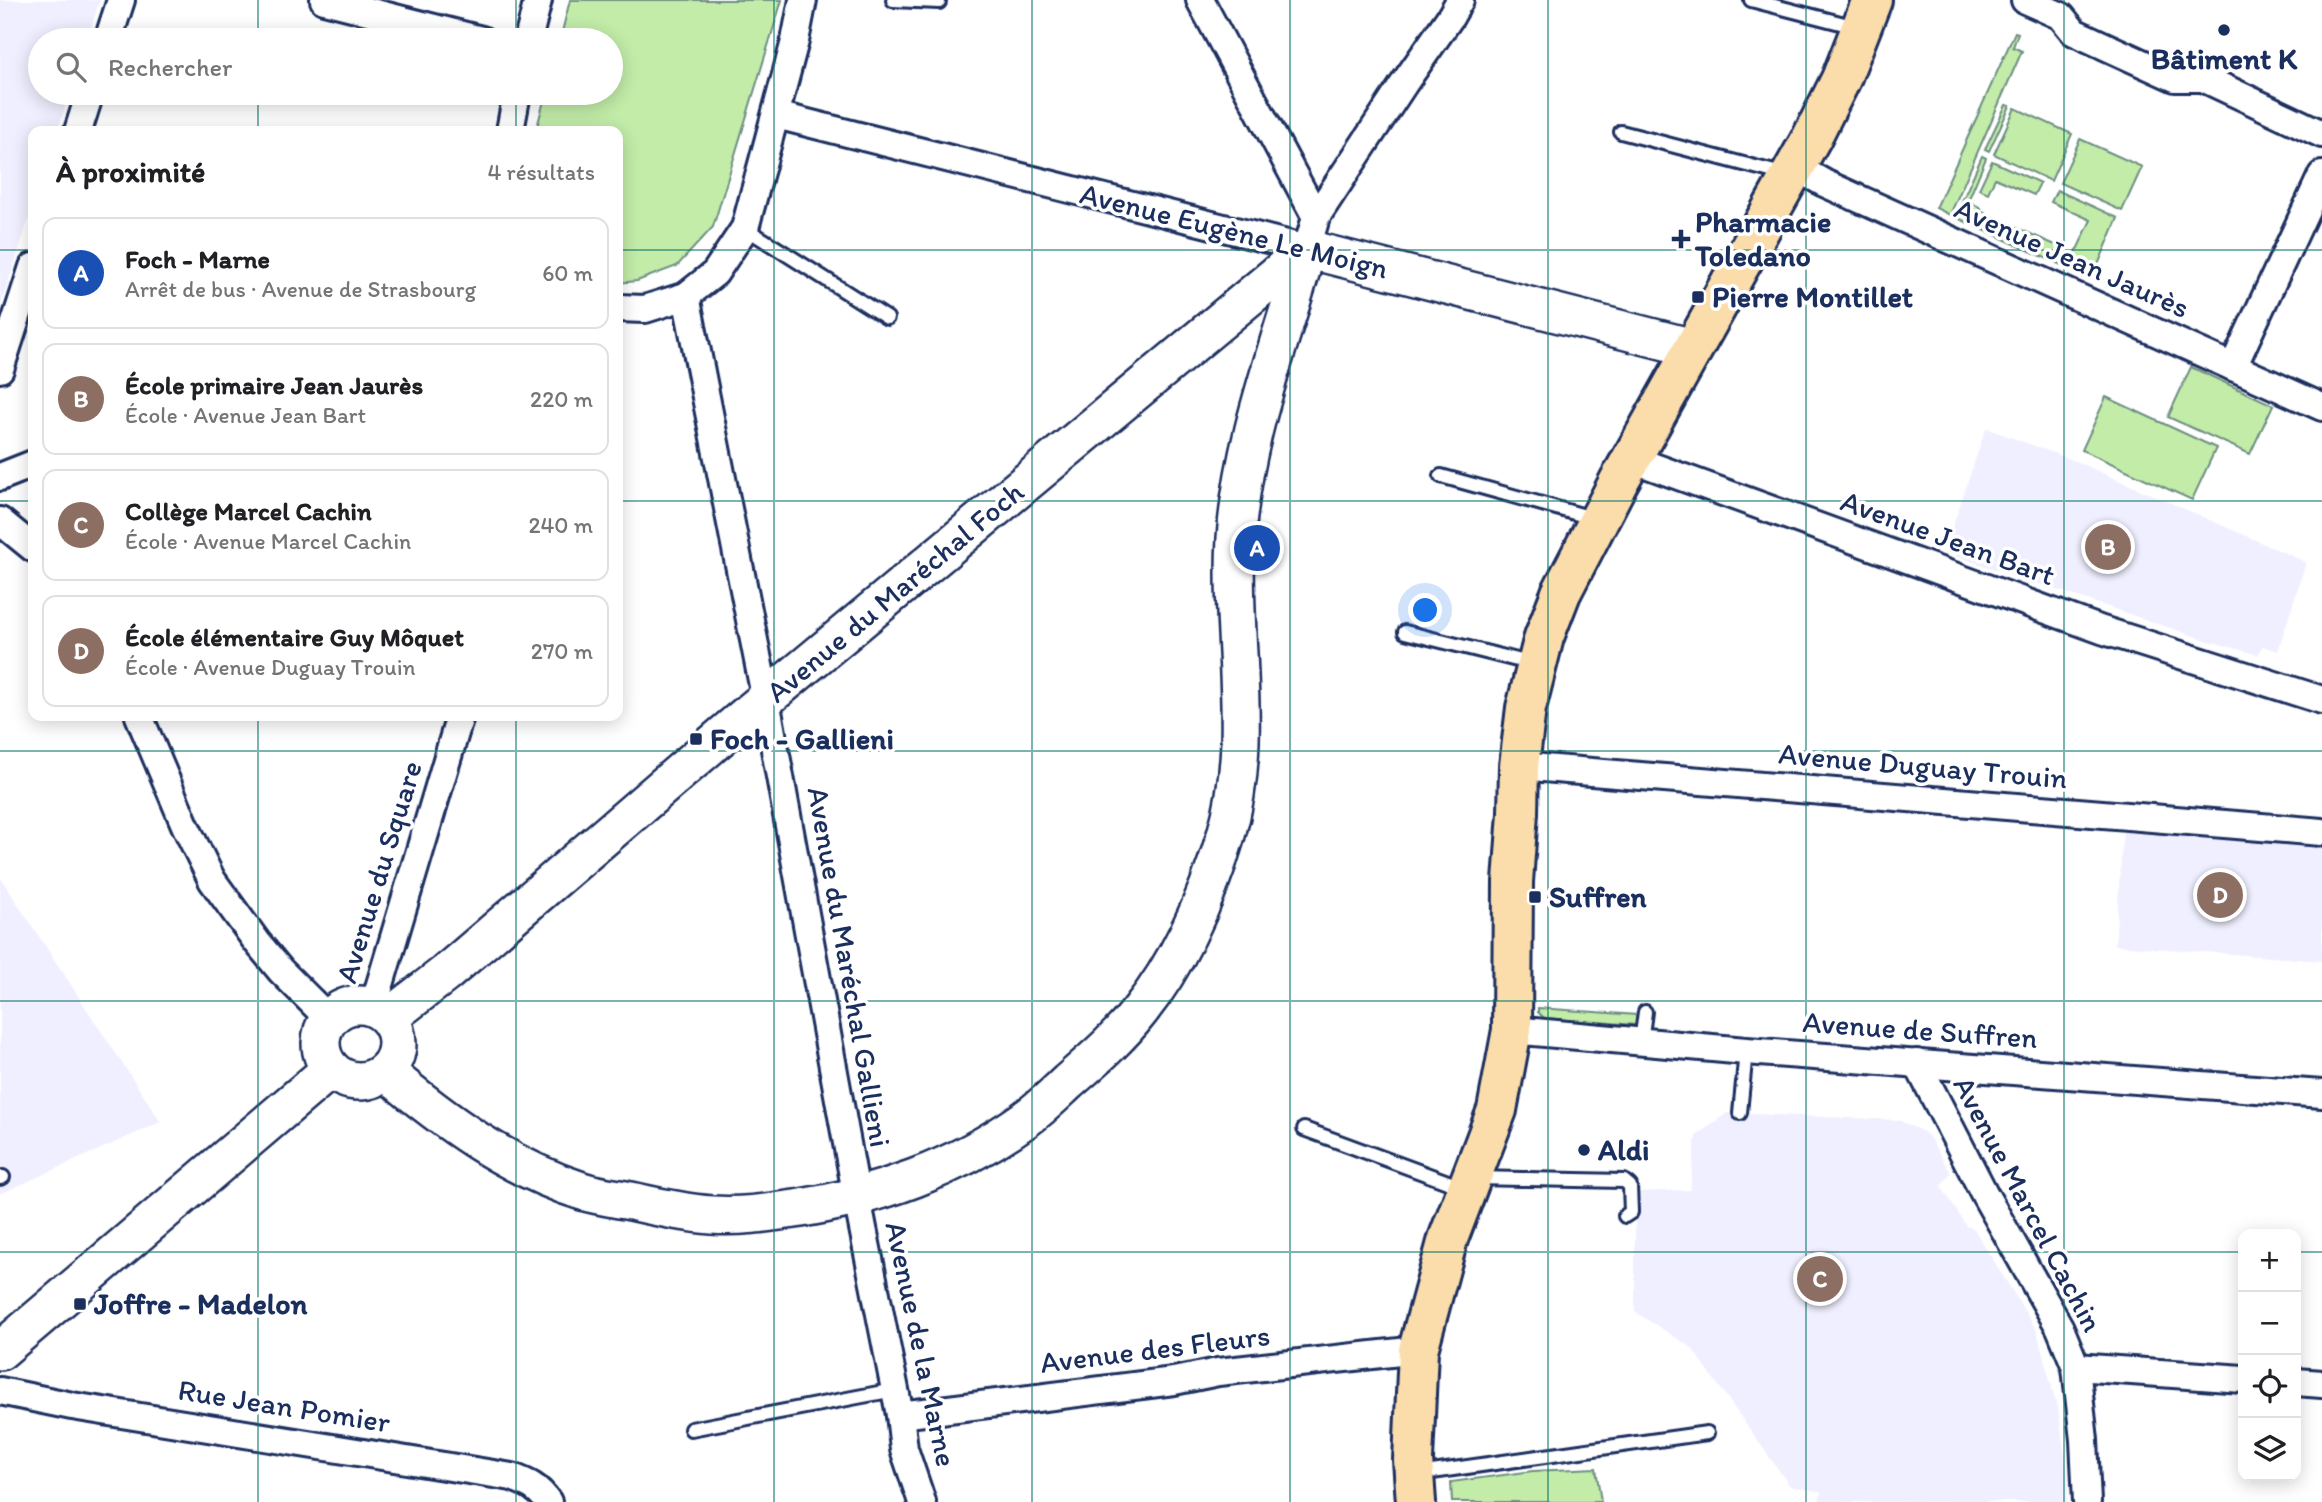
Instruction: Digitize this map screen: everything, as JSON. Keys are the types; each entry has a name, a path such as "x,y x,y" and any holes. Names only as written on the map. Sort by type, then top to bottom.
{"main road":[{"path":"1415,1488 1414,1402 1418,1350 1448,1239 1497,1110 1512,1030 1513,882 1519,766 1535,664 1562,593 1599,520 1793,171 1841,79 1867,15"}],"street":[{"path":"111,28 121,0"},
{"path":"324,0 435,28"},
{"path":"531,28 538,0"},
{"path":"623,309 645,309 686,296 715,273 745,228 776,115 803,0"},
{"path":"1200,0 1311,233"},
{"path":"385,1071 465,1134 515,1163 582,1191 651,1206 712,1215 757,1215 857,1198 938,1168 1025,1120 1107,1048 1141,1010 1182,947 1204,901 1227,833 1240,736 1236,538 1278,292 1311,233 1405,82 1460,0"},
{"path":"2025,0 2061,16 2074,32 2175,78 2203,78 2322,134"},
{"path":"80,126 86,105"},
{"path":"511,126 515,105"},
{"name":"Avenue Eugène Le Moign","path":"776,115 1311,233 1693,348"},
{"name":"Avenue Jean Jaurès","path":"1793,171 2322,407"},
{"path":"2233,367 2322,175"},
{"path":"0,369 28,282"},
{"name":"Avenue du Maréchal Foch","path":"380,1013 445,974 765,700 1278,292"},
{"name":"Avenue du Maréchal Gallieni","path":"686,296 765,700 857,1198"},
{"name":"Avenue Jean Bart","path":"1632,459 2102,630 2322,700"},
{"path":"0,477 28,466"},
{"path":"0,521 28,544"},
{"path":"141,721 185,825 212,880 281,971 330,1019"},
{"name":"Avenue du Square","path":"380,1013 459,721"},
{"name":"Avenue Duguay Trouin","path":"1519,766 2322,832"},
{"path":"364,1005 380,1013 397,1039 394,1059 385,1071 375,1078 355,1081 338,1075 326,1063 321,1048 324,1029 330,1019 347,1007 364,1005"},
{"name":"Avenue de Suffren","path":"1512,1030 1746,1051 2322,1094"},
{"name":"Avenue Marcel Cachin","path":"1917,1063 1985,1195 2060,1328 2076,1367 2087,1502"},
{"path":"0,1351 331,1069"},
{"name":"Avenue de la Marne","path":"857,1198 900,1415 904,1449 922,1502"},
{"name":"Avenue des Fleurs","path":"900,1415 1174,1381 1218,1372 1418,1350"},
{"path":"2076,1367 2238,1379"},
{"path":"2301,1382 2322,1384"},
{"name":"Rue Jean Pomier","path":"0,1391 72,1406 512,1477 531,1483 541,1491 548,1502"}],"lane":[{"path":"893,0 939,2"},
{"path":"1751,0 1867,15"},
{"path":"1621,132 1793,171"},
{"path":"745,228 887,318"},
{"path":"1441,476 1599,520"},
{"path":"1405,632 1535,664"},
{"path":"1641,1041 1646,1012"},
{"path":"1740,1113 1746,1051"},
{"path":"1304,1129 1469,1183 1624,1181 1630,1186 1631,1212 1625,1216"},
{"path":"691,1429 894,1390"},
{"path":"1415,1488 1707,1433"}],"shaded area":[{"path":"0,0 100,0 91,28 28,28 28,105 66,105 59,126 28,126 28,221 0,308"},
{"path":"1986,428 2070,459 2306,562 2278,651 2262,646 2258,655 2209,641 1944,552"},
{"path":"2123,829 2322,845 2322,961 2115,945"},
{"path":"0,877 161,1122 0,1194"},
{"path":"1727,1113 1899,1120 1927,1134 1951,1173 1941,1186 1966,1226 1974,1229 2037,1331 2059,1415 2069,1484 2067,1502 1819,1502 1821,1492 1790,1486 1691,1347 1635,1312 1635,1192 1690,1190 1696,1136"}],"green space":[{"path":"570,0 782,0 713,227 677,266 637,281 623,282 623,126 537,126 543,105 623,105 623,28 563,28"},
{"path":"2015,32 2018,33 2013,47 2022,51 1950,215 1936,208"},
{"path":"2006,105 2010,106 1989,151 1985,149"},
{"path":"2015,108 2072,134 2051,181 1994,154"},
{"path":"2080,139 2142,167 2122,211 2060,183"},
{"path":"1982,156 1986,158 1968,201 1981,208 1980,211 2075,254 2091,220 2051,202 2057,190 2118,218 2092,279 1955,217"},
{"path":"1992,161 2040,183 2034,195 1995,178 1988,193 1979,189"},
{"path":"2191,367 2273,405 2250,454 2168,417"},
{"path":"2106,397 2216,448 2192,500 2082,450"},
{"path":"1538,1008 1637,1015 1636,1025 1544,1018"},
{"path":"1596,1468 1601,1502 1452,1502 1451,1482 1533,1471"}],"place":[{"name":"Bâtiment K","path":"2224,30"},
{"name":"Pharmacie Toledano","path":"1681,239"},
{"name":"Pierre Montillet","path":"1698,297"},
{"name":"École primaire Jean Jaurès","path":"2108,547"},
{"name":"Foch - Marne","path":"1257,548"},
{"name":"Foch - Gallieni","path":"696,739"},
{"name":"École élémentaire Guy Môquet","path":"2220,895"},
{"name":"Suffren","path":"1535,897"},
{"name":"Aldi","path":"1584,1150"},
{"name":"Collège Marcel Cachin","path":"1820,1279"},
{"name":"Joffre - Madelon","path":"80,1304"}]}
